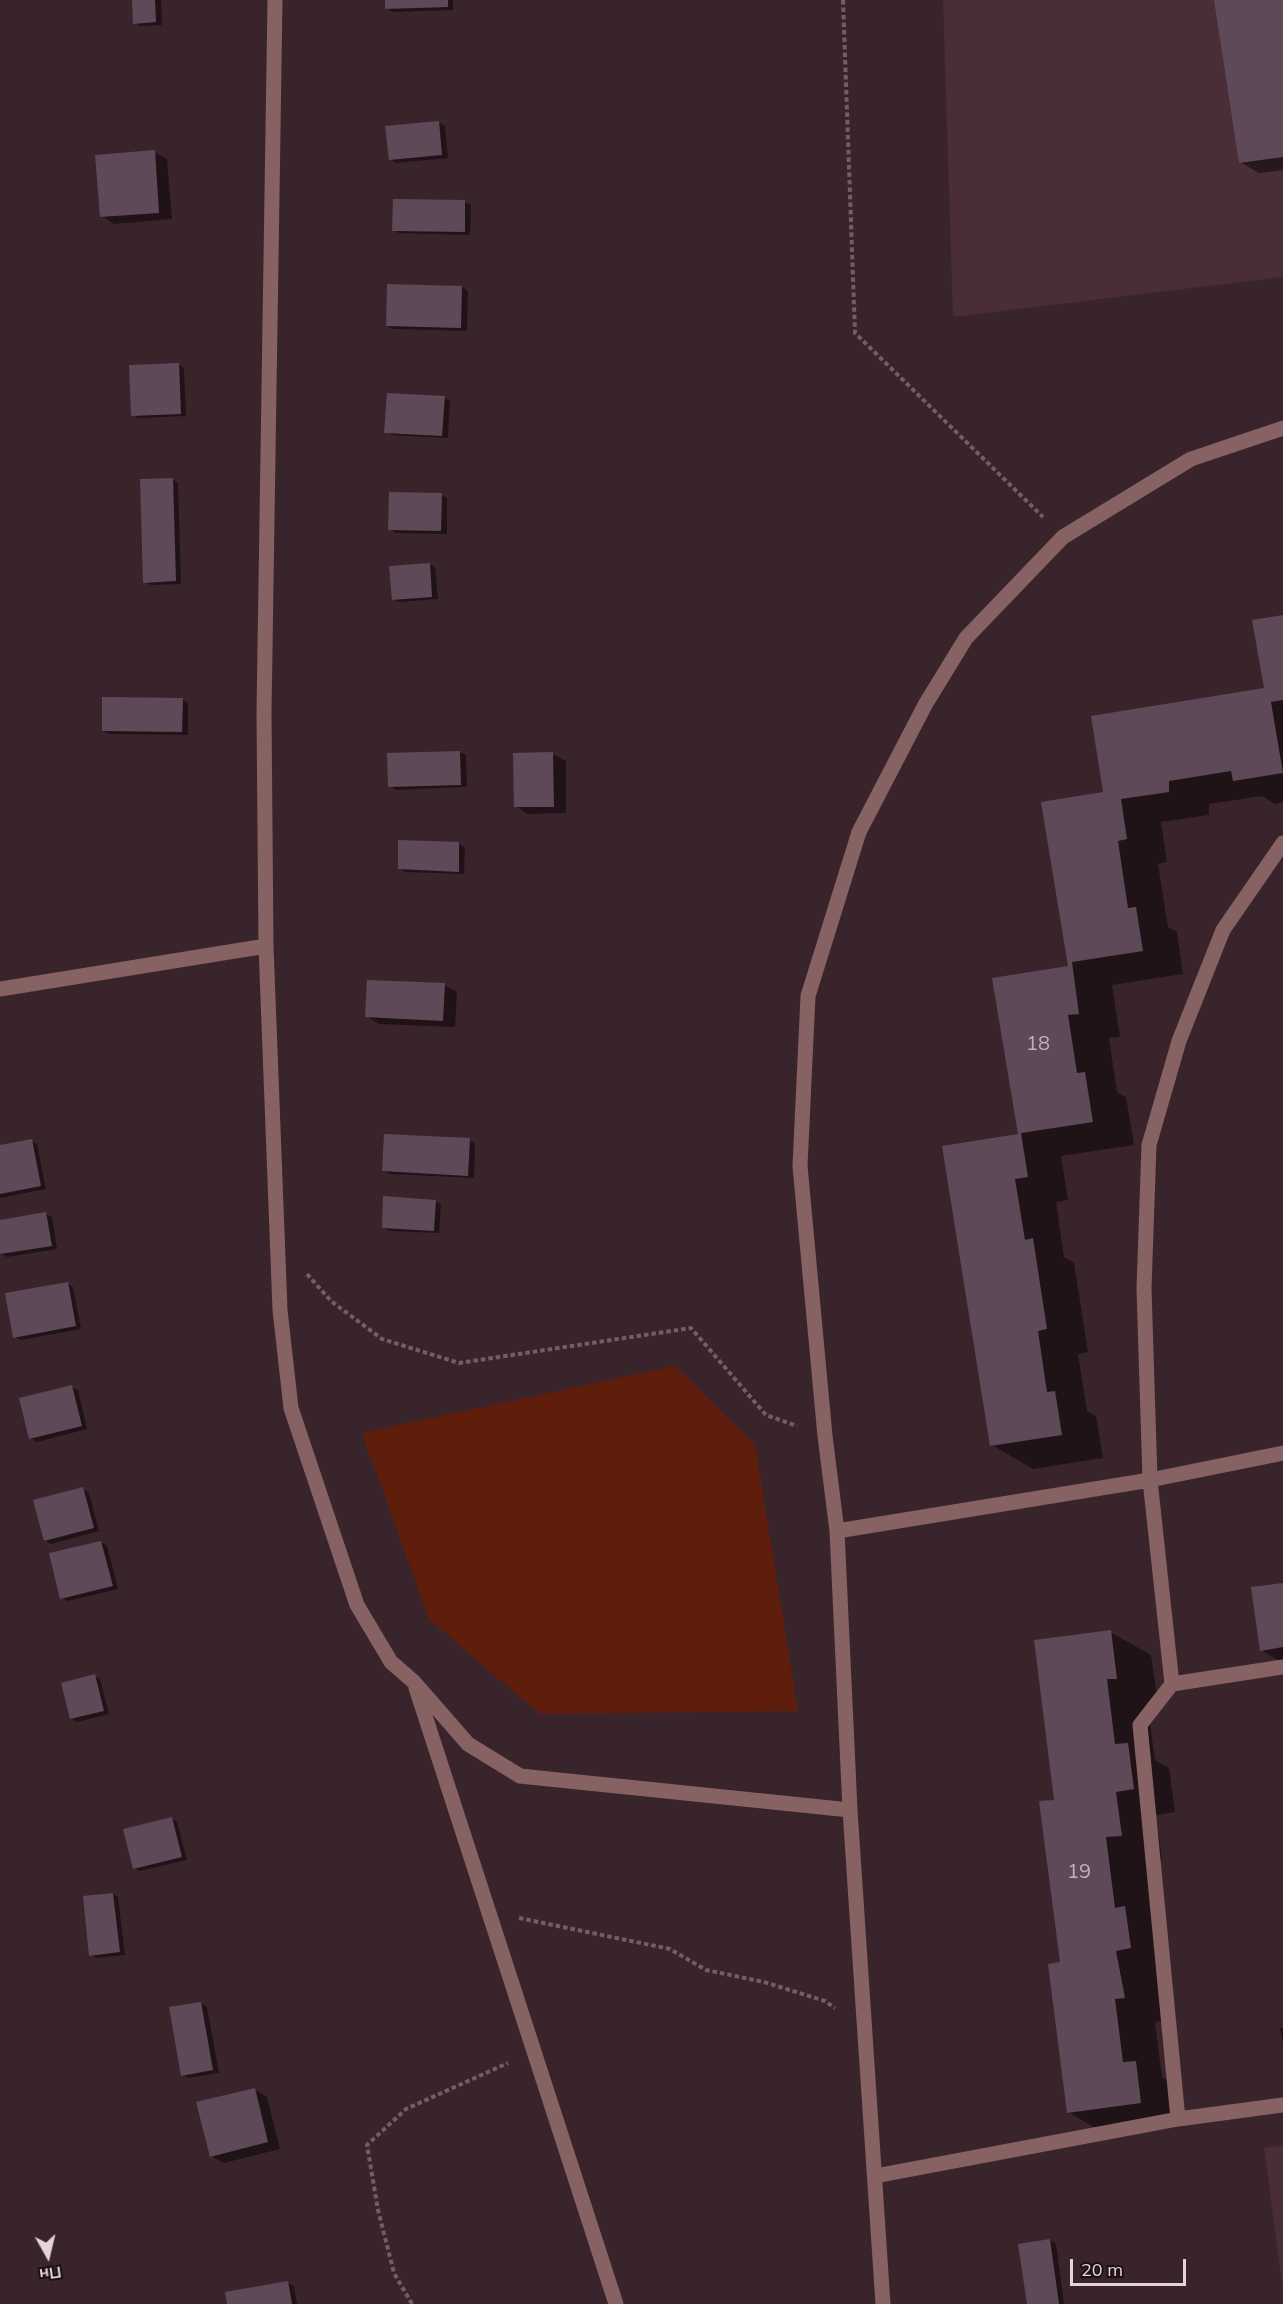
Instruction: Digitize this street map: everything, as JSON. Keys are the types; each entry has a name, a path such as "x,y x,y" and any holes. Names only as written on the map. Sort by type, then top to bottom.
{"street":[{"path":"275,0 264,713 266,946 280,1310 291,1408 357,1605 391,1662 414,1682 468,1744 520,1776 850,1810"},
{"path":"883,2304 850,1810 837,1531 825,1436 800,1166 808,996 859,831 925,705 966,638 1063,537 1191,459 1283,428"},
{"path":"1172,1684 1150,1480 1144,1288 1149,1145 1179,1041 1223,930 1283,843"},
{"path":"0,989 266,946"},
{"path":"837,1531 1150,1480 1283,1453"},
{"path":"1178,2119 1140,1725 1172,1684 1283,1667"},
{"path":"414,1682 616,2304"},
{"path":"875,2176 1178,2119 1283,2105"}],"path":[{"path":"843,0 855,333 1063,537"},
{"path":"278,1239 331,1301 382,1339 459,1363 691,1328 766,1415 825,1436"},
{"path":"488,1912 670,1949 705,1970 764,1982 825,2001 865,2032"},
{"path":"412,2304 394,2273 378,2210 367,2145 406,2109 534,2051"}],"shaded area":[{"path":"943,0 1283,0 1283,277 953,317"},
{"path":"675,1366 755,1445 798,1711 540,1714 429,1619 362,1433"},
{"path":"1283,2145 1283,2291 1264,2148"}],"building":[{"path":"132,0 155,0 156,22 133,24"},
{"path":"385,0 448,0 448,7 385,9"},
{"path":"1214,0 1283,0 1283,157 1239,163"},
{"path":"439,121 442,155 389,160 385,126"},
{"path":"155,150 159,213 100,217 95,155"},
{"path":"393,199 465,200 465,232 392,231"},
{"path":"387,284 462,286 461,328 386,326"},
{"path":"179,363 181,414 131,416 129,365"},
{"path":"387,393 445,396 442,436 384,433"},
{"path":"173,478 176,581 143,583 140,479"},
{"path":"389,492 442,493 441,531 388,530"},
{"path":"430,563 432,597 392,600 389,566"},
{"path":"1283,615 1283,700 1271,702 1283,773 1233,781 1231,771 1169,781 1169,792 1121,799 1127,839 1118,841 1128,908 1136,907 1143,951 1072,962 1079,1014 1068,1015 1077,1073 1085,1072 1093,1122 1021,1133 1028,1177 1015,1179 1025,1240 1033,1238 1047,1329 1038,1331 1047,1392 1055,1391 1062,1435 990,1446 942,1146 1018,1134 992,978 1068,966 1041,802 1103,792 1091,716 1264,688 1252,620"},
{"path":"102,697 183,698 182,732 102,731"},
{"path":"460,751 461,785 388,787 387,753"},
{"path":"553,752 554,807 514,807 513,753"},
{"path":"398,840 459,842 459,872 398,869"},
{"path":"367,980 445,983 443,1021 365,1017"},
{"path":"384,1134 470,1138 468,1176 382,1171"},
{"path":"32,1139 41,1186 0,1194 0,1145"},
{"path":"383,1196 436,1200 434,1231 382,1228"},
{"path":"46,1212 52,1246 0,1254 0,1220"},
{"path":"68,1282 76,1326 13,1338 5,1293"},
{"path":"72,1385 82,1426 29,1439 19,1398"},
{"path":"83,1487 94,1528 44,1541 33,1500"},
{"path":"101,1541 113,1586 60,1599 49,1553"},
{"path":"1283,1583 1283,1647 1260,1651 1251,1587"},
{"path":"1111,1630 1117,1679 1107,1679 1115,1744 1128,1743 1134,1789 1116,1792 1122,1836 1106,1837 1115,1908 1125,1906 1131,1948 1116,1951 1125,1998 1115,1999 1123,2062 1136,2061 1141,2103 1067,2113 1048,1964 1060,1962 1039,1801 1054,1800 1034,1640"},
{"path":"95,1674 104,1711 70,1719 61,1683"},
{"path":"172,1817 182,1857 133,1869 123,1829"},
{"path":"113,1893 120,1952 89,1956 83,1896"},
{"path":"201,2002 213,2070 181,2076 169,2007"},
{"path":"255,2088 268,2142 210,2157 196,2102"},
{"path":"1050,2239 1059,2304 1027,2304 1018,2244"},
{"path":"288,2281 292,2304 227,2304 225,2292"}]}
